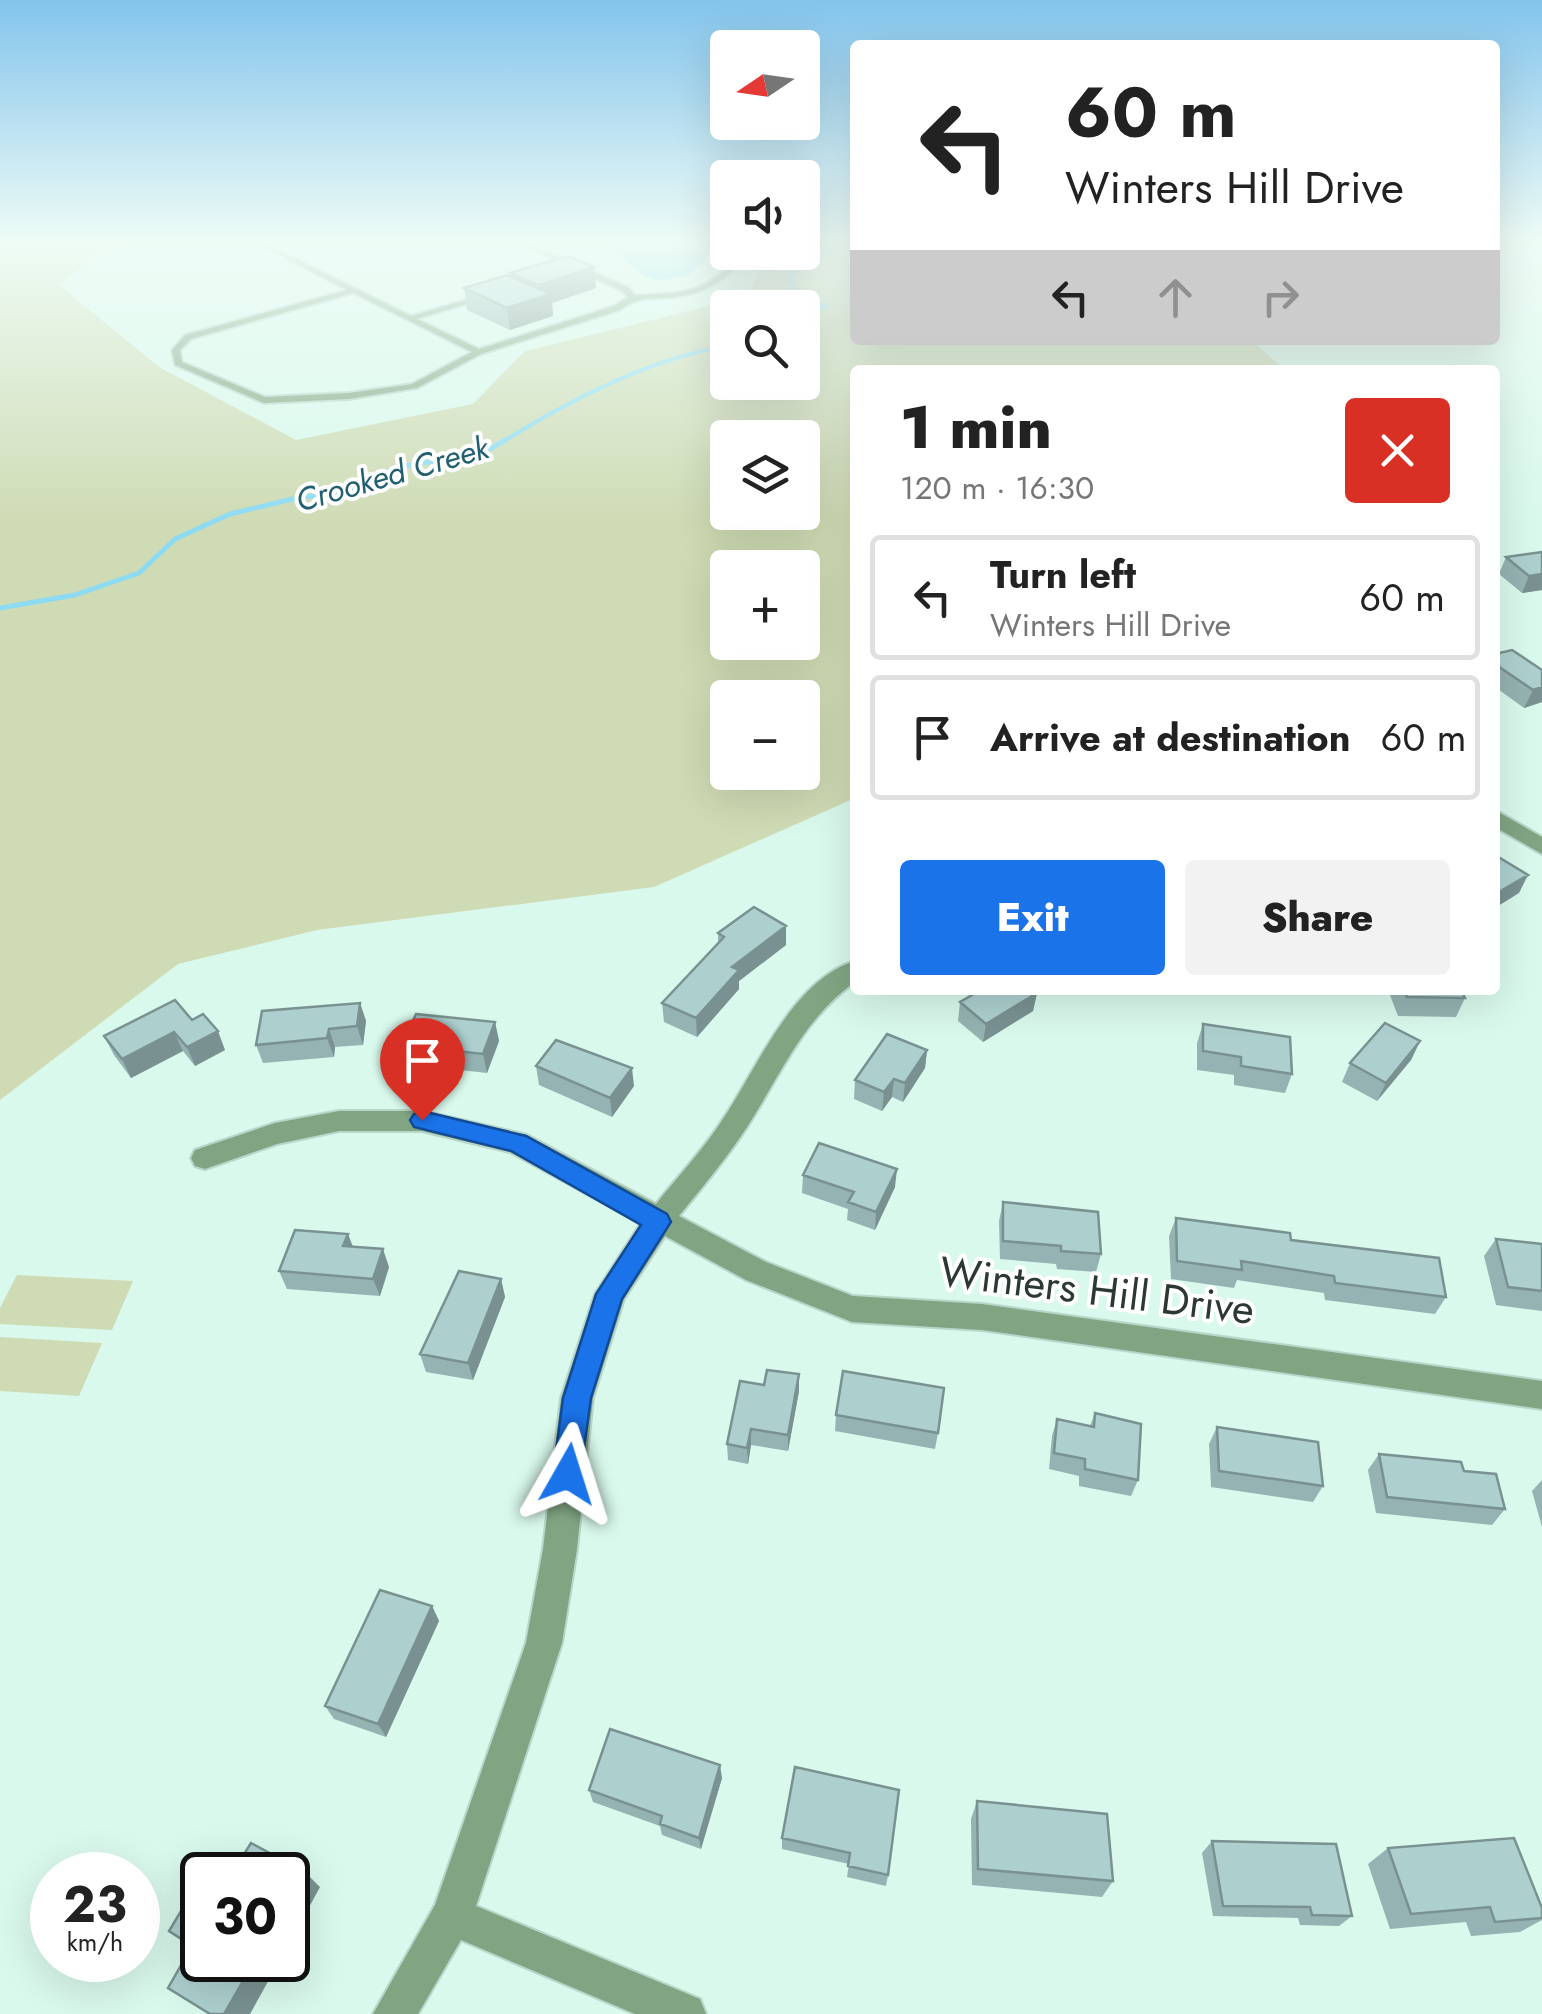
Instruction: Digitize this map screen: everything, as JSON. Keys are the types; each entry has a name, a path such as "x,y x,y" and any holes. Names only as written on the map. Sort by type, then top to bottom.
{"street":[{"path":"1500,820 1542,846"},
{"path":"394,2014 452,1916 544,1643 560,1550 577,1398 610,1294 658,1222 732,1128 790,1030 826,991 850,974"},
{"name":"Winters Hill Drive","path":"205,1158 275,1134 339,1121 422,1120 517,1143 658,1222 756,1271 852,1308 982,1317 1542,1394"},
{"path":"452,1916 686,2014"}],"lane":[{"path":"192,336 176,350 178,363 264,400 294,402 414,386 478,352 529,336"},
{"path":"446,336 478,352"}],"green space":[{"path":"0,336 121,336 159,367 296,440 473,404 525,351 586,336 710,336 710,400 820,400 820,336 850,336 850,345 1257,345 1279,365 850,365 850,800 654,887 317,930 178,964 0,1100"},
{"path":"17,1275 133,1281 112,1330 0,1324 0,1308"},
{"path":"0,1337 102,1343 79,1396 0,1391"}],"building":[{"path":"1542,552 1542,574 1529,576 1506,557"},
{"path":"1512,650 1542,670 1542,687 1533,690 1500,667 1500,653"},
{"path":"1500,858 1528,875 1500,891"},
{"path":"754,907 786,926 732,967 739,970 696,1018 662,1003 724,937 718,933"},
{"path":"972,995 1034,995 986,1024 960,1002"},
{"path":"1464,995 1465,998 1407,997"},
{"path":"175,1000 192,1020 203,1014 218,1031 187,1047 174,1032 122,1059 104,1036"},
{"path":"360,1003 357,1026 329,1029 327,1038 256,1045 262,1011"},
{"path":"416,1014 495,1022 483,1054 402,1045"},
{"path":"1385,1023 1420,1041 1386,1083 1350,1063"},
{"path":"1203,1024 1290,1037 1292,1074 1241,1066 1241,1057 1203,1051"},
{"path":"887,1034 927,1050 905,1083 894,1079 884,1092 855,1080"},
{"path":"556,1040 632,1068 610,1098 536,1066"},
{"path":"819,1143 897,1169 876,1212 848,1202 854,1192 803,1175"},
{"path":"1003,1202 1098,1212 1101,1254 1003,1241"},
{"path":"1176,1218 1290,1233 1291,1240 1439,1258 1446,1297 1335,1283 1334,1276 1241,1261 1242,1270 1177,1261"},
{"path":"295,1230 348,1234 343,1246 383,1249 373,1279 279,1271"},
{"path":"1496,1239 1542,1244 1542,1291 1508,1287"},
{"path":"459,1271 501,1279 468,1363 420,1354"},
{"path":"767,1370 799,1374 788,1435 751,1429 747,1448 727,1444 740,1381 764,1385"},
{"path":"843,1371 944,1388 938,1433 836,1415"},
{"path":"1095,1413 1141,1424 1138,1480 1085,1469 1085,1459 1054,1453 1057,1419 1094,1427"},
{"path":"1217,1427 1318,1442 1323,1486 1219,1471"},
{"path":"1379,1454 1461,1462 1464,1471 1496,1474 1505,1509 1387,1497"},
{"path":"380,1590 432,1606 378,1724 325,1706"},
{"path":"610,1729 720,1765 699,1838 660,1824 662,1816 589,1790"},
{"path":"795,1767 899,1790 888,1875 848,1866 850,1853 782,1838"},
{"path":"977,1801 1107,1814 1113,1881 978,1869"},
{"path":"1514,1838 1542,1908 1542,1918 1495,1922 1490,1907 1411,1914 1388,1848"},
{"path":"1212,1841 1336,1844 1352,1916 1312,1915 1310,1907 1223,1906"},
{"path":"251,1843 268,1852 245,1852"},
{"path":"180,1913 180,1938 169,1931"},
{"path":"180,1967 180,1982 242,1982 224,2014 210,2014 168,1988"}],"waterway":[{"name":"Crooked Creek","path":"501,443 610,383 669,360 710,350"},
{"name":"Crooked Creek","path":"0,608 75,595 139,573 175,539 230,514 301,497 345,494 394,468 485,452 505,440"}],"route":[{"path":"422,1120 517,1143 658,1222 610,1294 577,1398 568,1474"}]}
